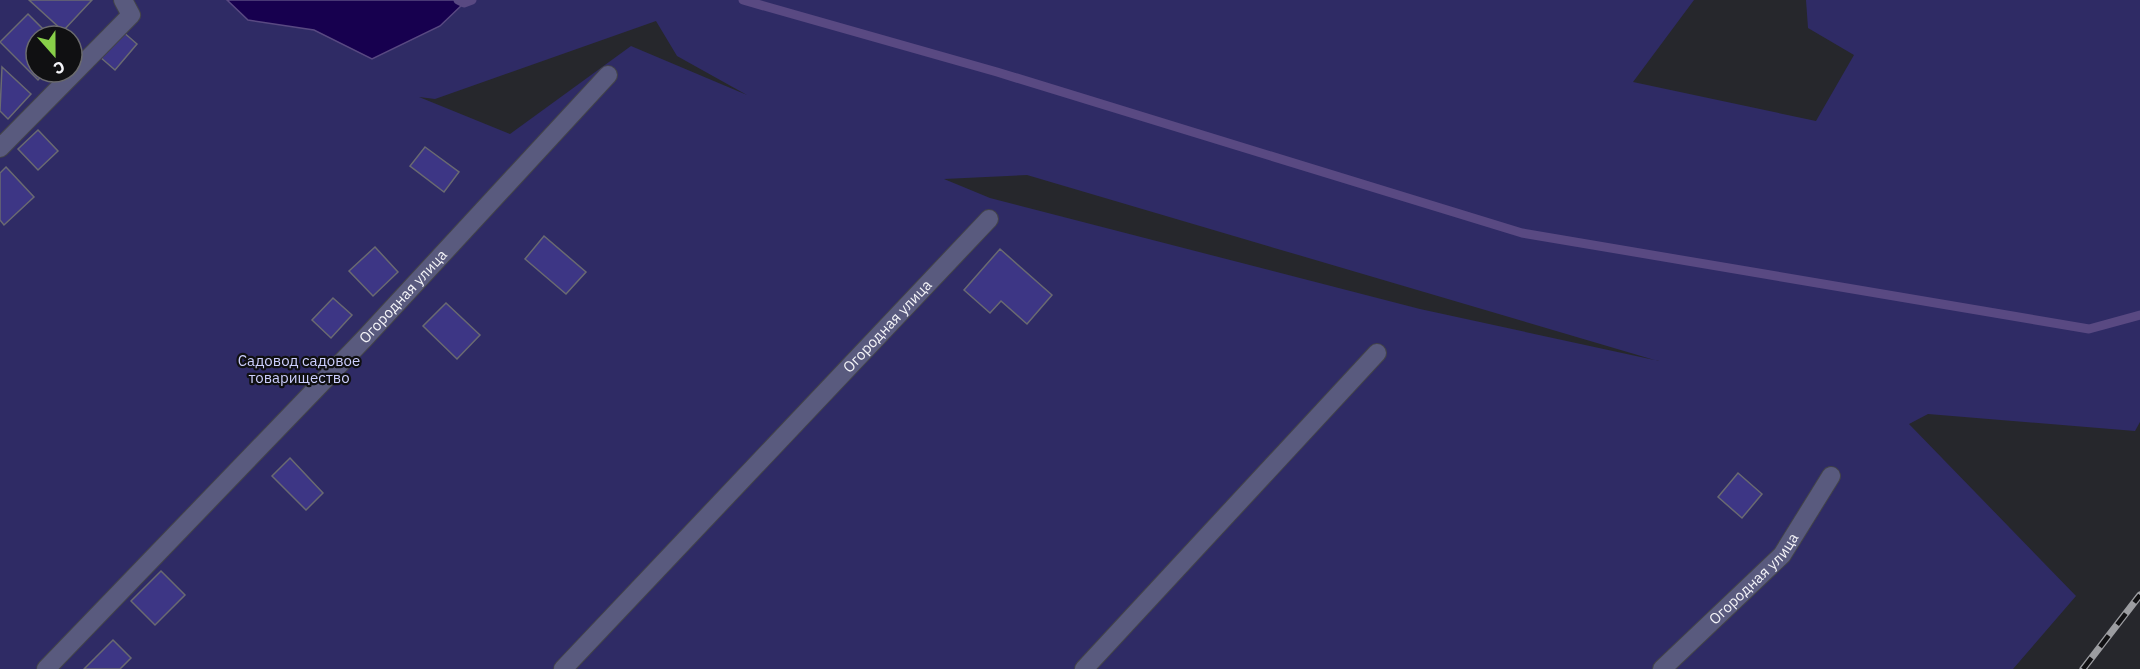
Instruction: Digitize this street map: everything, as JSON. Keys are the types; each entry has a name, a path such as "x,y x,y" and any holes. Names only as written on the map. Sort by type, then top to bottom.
{"street":[{"path":"0,148 131,15 123,0"},
{"name":"Огородная улица","path":"46,669 364,339 608,75"},
{"name":"Огородная улица","path":"563,669 989,219"},
{"path":"1084,669 1377,353"},
{"name":"Огородная улица","path":"1662,669 1782,555 1831,476"}],"green space":[{"name":"Садовод садовое товарищество","path":"0,0 1694,0 1633,82 1816,121 1854,55 1808,28 1806,0 2140,0 2140,422 2135,431 1928,414 1909,424 2076,596 2013,669 0,669","holes":["656,21 677,56 747,95 631,46 510,134 419,97 435,99","1027,175 1655,360 1420,309 990,198 944,179"]}],"shaded area":[{"path":"227,0 461,0 464,3 440,26 372,59 314,30 248,20"}],"building":[{"path":"29,0 92,0 70,24 55,24"},
{"path":"28,14 38,24 24,24 24,66 0,42"},
{"path":"122,31 137,44 115,70 100,57"},
{"path":"2,67 31,94 8,119 0,111"},
{"path":"38,130 58,151 38,170 18,149"},
{"path":"425,147 459,172 444,192 410,166"},
{"path":"6,167 34,197 4,225 0,220 0,173"},
{"path":"544,236 586,272 566,294 525,259"},
{"path":"375,247 398,272 373,296 349,271"},
{"path":"1000,249 1052,295 1027,324 1001,301 990,313 964,290"},
{"path":"333,298 352,315 331,338 312,320"},
{"path":"446,303 480,335 457,359 423,326"},
{"path":"290,458 323,493 306,510 272,476"},
{"path":"1738,473 1762,494 1742,518 1718,497"},
{"path":"161,571 185,595 155,625 131,601"},
{"path":"113,640 131,658 120,669 84,669"}],"waterway":[{"path":"458,0 464,3 472,0"},
{"path":"743,0 997,72 1522,233 2089,329 2140,315"}],"railway":[{"path":"2083,669 2140,595"}]}
